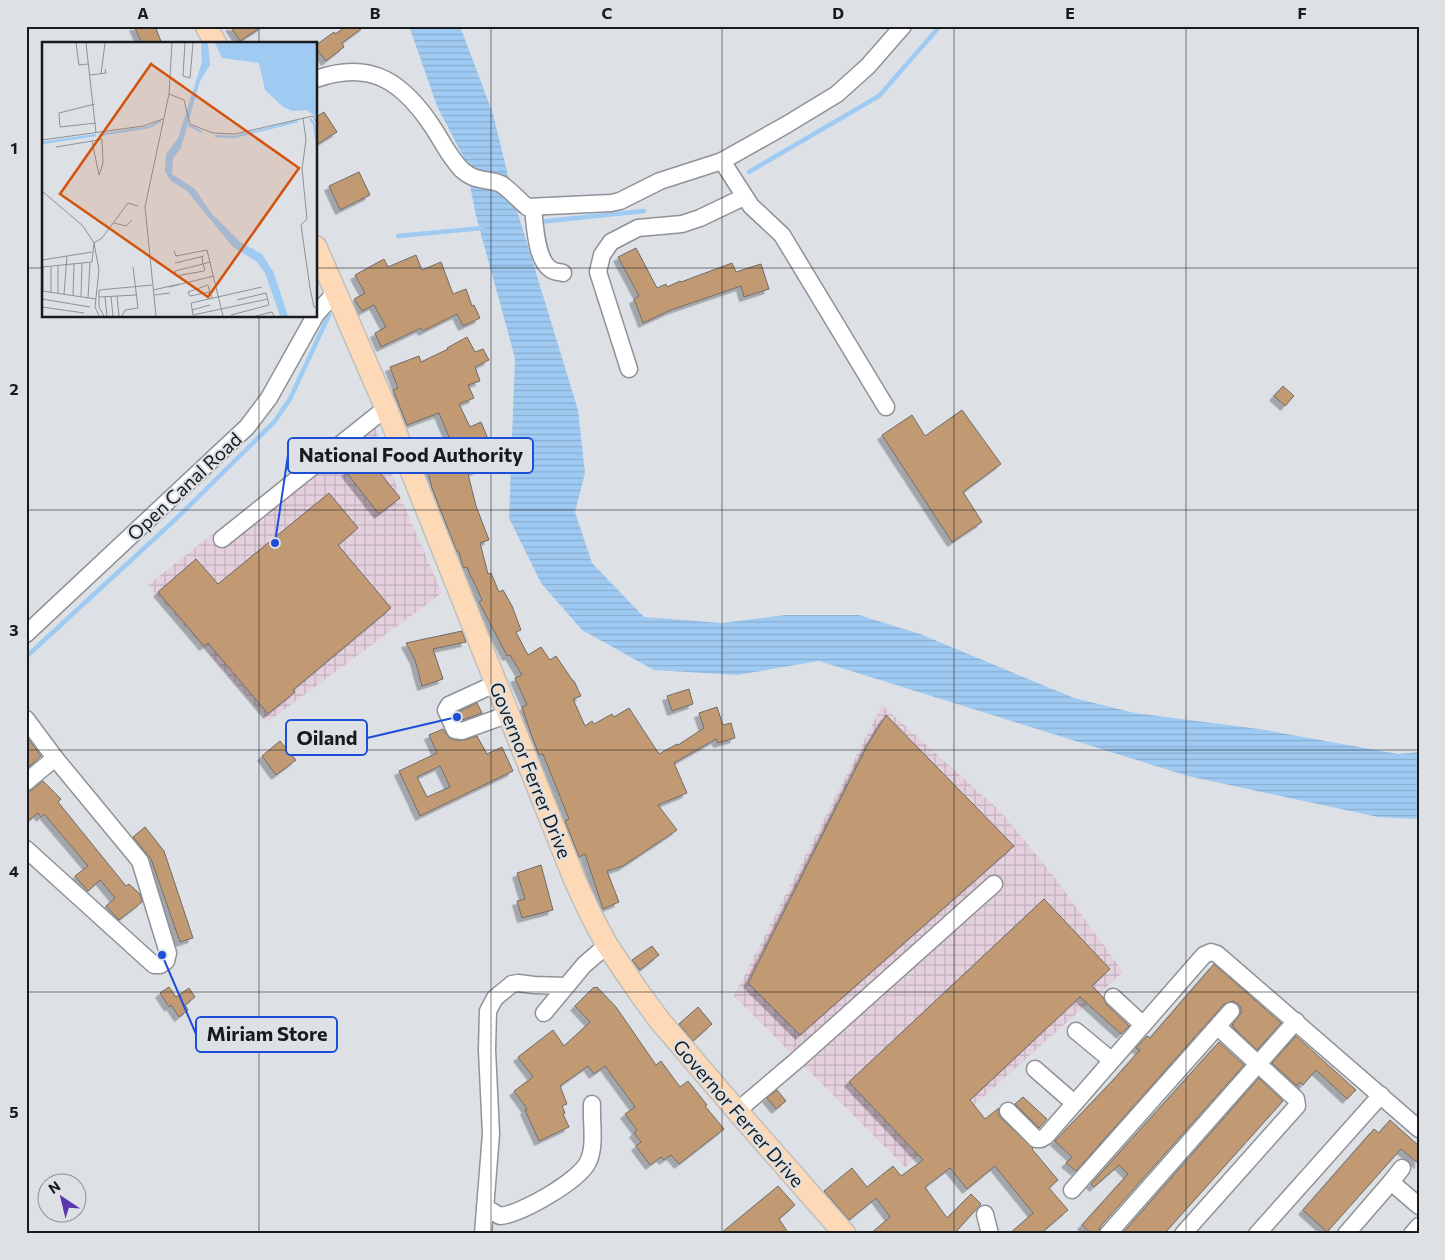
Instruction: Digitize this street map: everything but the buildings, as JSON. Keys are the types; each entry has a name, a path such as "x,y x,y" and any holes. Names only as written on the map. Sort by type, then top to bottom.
{"main road":[{"path":"206,26 215,42"},
{"name":"Governor Ferrer Drive","path":"318,251 334,284 386,408 576,883 607,945 660,1021 845,1234"}],"street":[{"path":"318,78 342,72 356,71 380,77 393,84 405,93 420,110 454,162 465,172 477,179 504,186 527,207 611,203 620,201 660,182 722,161 786,126 837,94 868,66 903,26"},
{"path":"722,161 751,206 782,235 886,407"},
{"path":"629,369 598,272 602,255 611,242 638,228 682,224 700,218 744,196"},
{"path":"533,208 539,252 543,263 552,270 563,273"},
{"name":"Open Canal Road","path":"318,313 336,292"},
{"name":"Open Canal Road","path":"26,634 247,427 269,398 314,318"},
{"path":"222,539 386,408"},
{"path":"497,683 449,705 446,710 455,730 462,731 509,714"},
{"path":"26,719 55,758 140,861 168,953 166,961 160,965 154,965 26,849"},
{"path":"26,782 55,758"},
{"path":"737,1111 796,1061 994,884"},
{"path":"544,1013 590,959 607,945"},
{"path":"1008,1111 1036,1139 1046,1136 1204,954 1211,952 1217,954 1296,1021 1419,1129"},
{"path":"483,1234 491,1134 487,1050 488,1011 495,998 512,984 566,986"},
{"path":"1113,997 1142,1024"},
{"path":"1072,1190 1231,1011"},
{"path":"1108,1234 1296,1021"},
{"path":"1183,1234 1297,1106 1296,1099 1218,1027"},
{"path":"1076,1031 1110,1060"},
{"path":"1035,1070 1074,1103"},
{"path":"1257,1234 1381,1095"},
{"path":"485,1207 500,1216 516,1213 540,1200 580,1173 588,1163 592,1148 592,1104"},
{"path":"1346,1234 1402,1168"},
{"path":"1391,1182 1419,1206"},
{"path":"985,1214 990,1234"},
{"path":"1412,1234 1419,1226"}],"shaded area":[{"path":"369,411 402,501 442,593 269,721 148,585"},
{"path":"882,705 1001,812 1052,874 1123,972 905,1167 734,996"}],"water":[{"path":"409,26 460,26 493,114 515,204 578,410 585,473 575,512 592,563 644,617 722,623 786,615 859,615 920,634 1074,698 1135,713 1259,729 1398,754 1419,752 1419,819 1378,817 1188,776 819,661 737,675 654,670 582,630 541,583 509,518 515,358 476,216 465,160 437,106"}],"waterway":[{"path":"749,172 879,96 940,26"},
{"path":"538,222 644,211"},
{"path":"398,236 483,228"},
{"path":"26,657 178,517 275,421 290,399 329,315"}],"place":[{"name":"National Food Authority","path":"275,543"},
{"name":"Oiland","path":"457,717"},
{"name":"Miriam Store","path":"162,955"}]}
